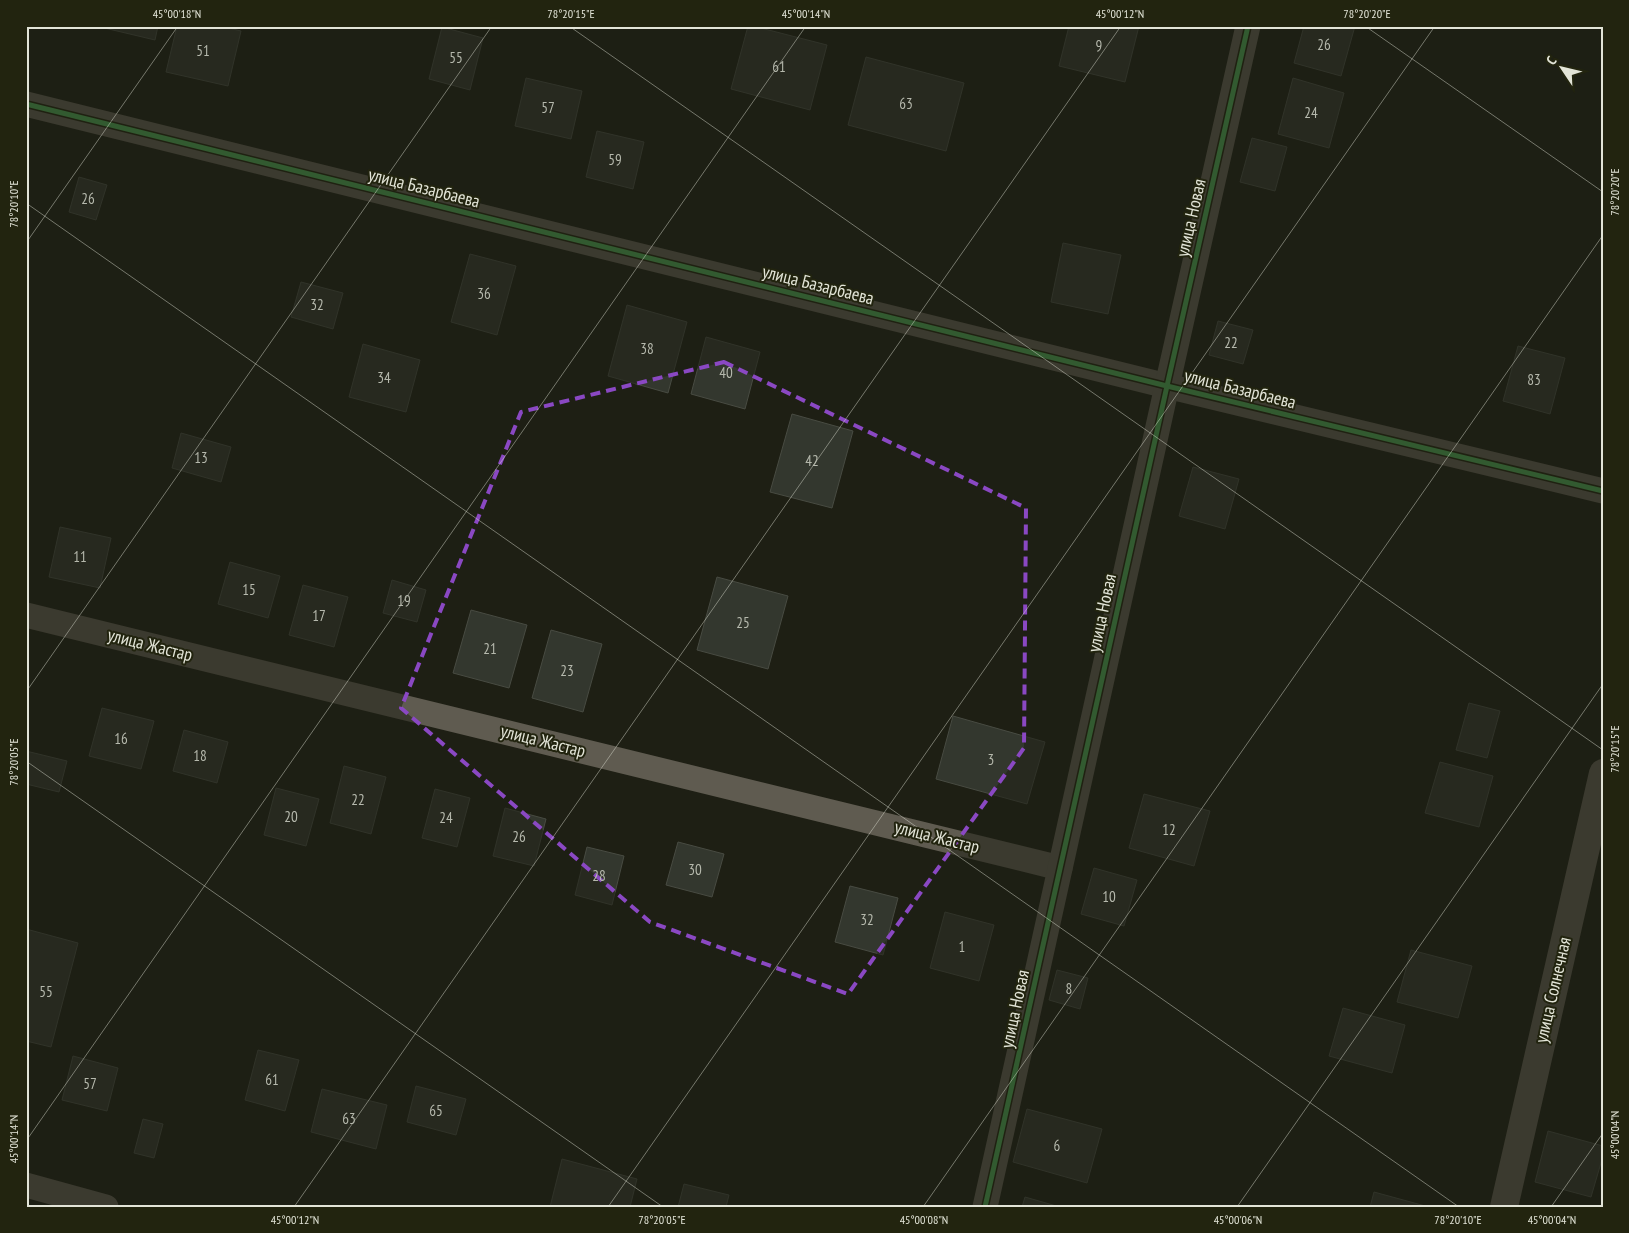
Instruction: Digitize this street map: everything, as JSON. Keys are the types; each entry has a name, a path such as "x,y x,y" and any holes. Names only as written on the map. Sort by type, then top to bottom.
{"street":[{"name":"улица Новая","path":"985,1207 1248,26"},
{"name":"улица Базарбаева","path":"26,104 1167,386 1603,491"},
{"name":"улица Жастар","path":"26,615 1060,868"},
{"name":"улица Солнечная","path":"1504,1207 1603,773"},
{"path":"26,1185 106,1207"}],"highlighted area":[{"path":"724,362 1026,508 1024,748 848,994 650,922 401,708 521,412"}],"building":[{"path":"96,26 158,26 155,40"},
{"path":"177,26 221,26 241,31 228,86 166,72"},
{"path":"748,26 827,45 810,110 731,89"},
{"path":"1069,26 1139,26 1125,82 1059,66"},
{"path":"1304,26 1355,26 1341,76 1294,63"},
{"path":"442,27 483,38 470,90 429,79"},
{"path":"866,57 964,83 946,151 848,125"},
{"path":"526,78 582,91 571,139 515,126"},
{"path":"1293,78 1344,93 1329,148 1278,134"},
{"path":"597,131 644,142 633,189 586,177"},
{"path":"1252,138 1287,147 1275,191 1240,182"},
{"path":"79,177 107,185 96,220 69,212"},
{"path":"1063,243 1121,255 1108,314 1051,302"},
{"path":"470,254 516,266 497,335 451,322"},
{"path":"301,282 343,293 333,329 291,317"},
{"path":"627,305 687,322 668,393 608,376"},
{"path":"1218,321 1253,330 1243,364 1209,355"},
{"path":"706,337 760,352 745,409 691,394"},
{"path":"363,344 420,360 406,412 349,397"},
{"path":"1518,346 1565,358 1550,414 1503,401"},
{"path":"792,414 853,431 832,508 770,492"},
{"path":"181,433 231,447 221,482 172,468"},
{"path":"1193,467 1239,479 1225,529 1179,516"},
{"path":"60,527 111,538 100,588 49,577"},
{"path":"230,562 280,576 268,618 218,604"},
{"path":"717,577 788,596 768,669 697,650"},
{"path":"392,580 426,590 417,622 383,613"},
{"path":"303,585 348,597 334,647 289,635"},
{"path":"471,610 527,625 509,688 453,673"},
{"path":"551,630 602,644 583,712 532,698"},
{"path":"1469,703 1500,711 1487,758 1456,750"},
{"path":"102,708 154,721 141,769 89,756"},
{"path":"953,716 1045,742 1027,804 936,779"},
{"path":"184,730 228,742 217,783 173,771"},
{"path":"26,751 67,761 59,792 26,784"},
{"path":"1440,762 1493,776 1479,827 1425,813"},
{"path":"344,766 386,777 371,834 330,823"},
{"path":"276,788 319,799 306,846 264,835"},
{"path":"435,789 470,798 457,847 422,838"},
{"path":"1144,794 1210,811 1194,866 1129,848"},
{"path":"505,808 546,819 534,866 493,856"},
{"path":"678,842 724,854 712,897 666,885"},
{"path":"587,847 624,856 612,905 575,895"},
{"path":"1094,868 1137,880 1124,926 1081,914"},
{"path":"850,886 898,898 883,955 835,942"},
{"path":"945,912 994,925 979,981 930,968"},
{"path":"26,929 78,943 51,1047 26,1041"},
{"path":"1411,950 1472,966 1458,1018 1397,1002"},
{"path":"1057,970 1088,978 1080,1009 1049,1000"},
{"path":"1343,1008 1405,1025 1392,1073 1329,1056"},
{"path":"258,1050 299,1060 285,1111 245,1100"},
{"path":"73,1056 118,1068 107,1111 62,1100"},
{"path":"416,1086 466,1099 456,1135 407,1122"},
{"path":"322,1089 387,1105 376,1149 311,1132"},
{"path":"1027,1109 1102,1129 1087,1183 1013,1162"},
{"path":"143,1119 163,1124 154,1158 134,1153"},
{"path":"1548,1131 1603,1146 1603,1156 1591,1197 1535,1182"},
{"path":"562,1159 637,1179 630,1207 550,1207"},
{"path":"684,1184 729,1195 726,1207 678,1207"},
{"path":"1374,1192 1429,1207 1370,1207"},
{"path":"1025,1197 1060,1207 1022,1207"}],"cycle path":[{"path":"985,1207 1248,26"},
{"path":"26,104 1167,386 1603,491"}]}
